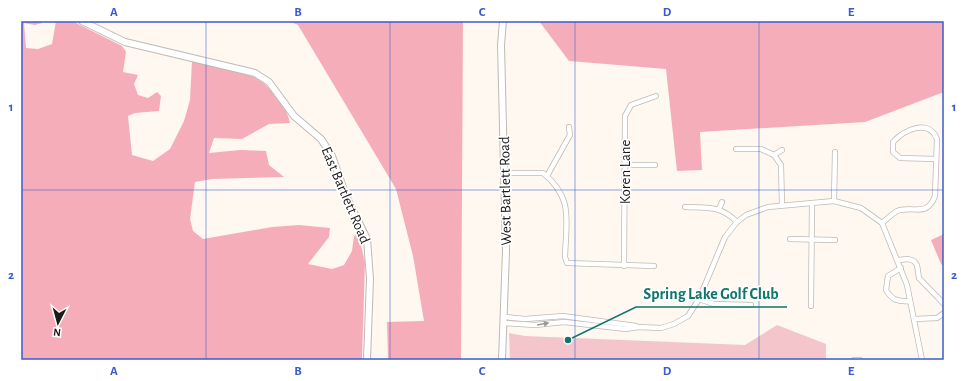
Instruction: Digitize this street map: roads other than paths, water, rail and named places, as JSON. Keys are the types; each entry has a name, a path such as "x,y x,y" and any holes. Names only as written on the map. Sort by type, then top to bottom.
{"street":[{"name":"East Bartlett Road","path":"82,21 124,42 255,73 269,82 294,116 321,139 332,156 346,196 368,245 370,279 367,360"},
{"name":"West Bartlett Road","path":"502,360 506,278 501,45 503,21"},
{"name":"Koren Lane","path":"624,266 626,112 632,106 656,96"},
{"path":"547,176 570,135 569,127"},
{"path":"882,223 896,212 921,210 932,204 936,190 936,159 938,139 934,131 926,127 913,128 898,136 893,142 893,152 900,158 936,159"},
{"path":"736,149 761,149 774,156 780,165 782,176 782,205"},
{"path":"774,156 782,150"},
{"path":"834,152 834,201"},
{"path":"625,165 654,165"},
{"path":"504,173 543,173 559,189 566,204 565,257 567,263 654,266"},
{"path":"504,320 524,325 564,322 620,329 638,327 660,328 680,322 688,316 699,299 726,237 737,222 755,211 782,205 834,201 861,208 882,223 901,268 914,318 922,360"},
{"path":"719,209 722,202"},
{"path":"811,306 812,203"},
{"path":"685,207 719,209 729,214 737,222"},
{"path":"790,239 835,240"},
{"path":"898,260 908,259 914,261 917,265 919,278 944,304"},
{"path":"901,268 890,274 886,280 886,290 892,298 901,302 910,301"},
{"path":"699,299 714,304 752,305"},
{"path":"914,318 937,318 944,313"},
{"path":"504,320 563,316 621,323 638,327"},
{"path":"524,325 525,319"},
{"path":"620,329 621,323"},
{"path":"854,360 860,360"}],"place":[{"name":"Spring Lake Golf Club","path":"568,340"}]}
